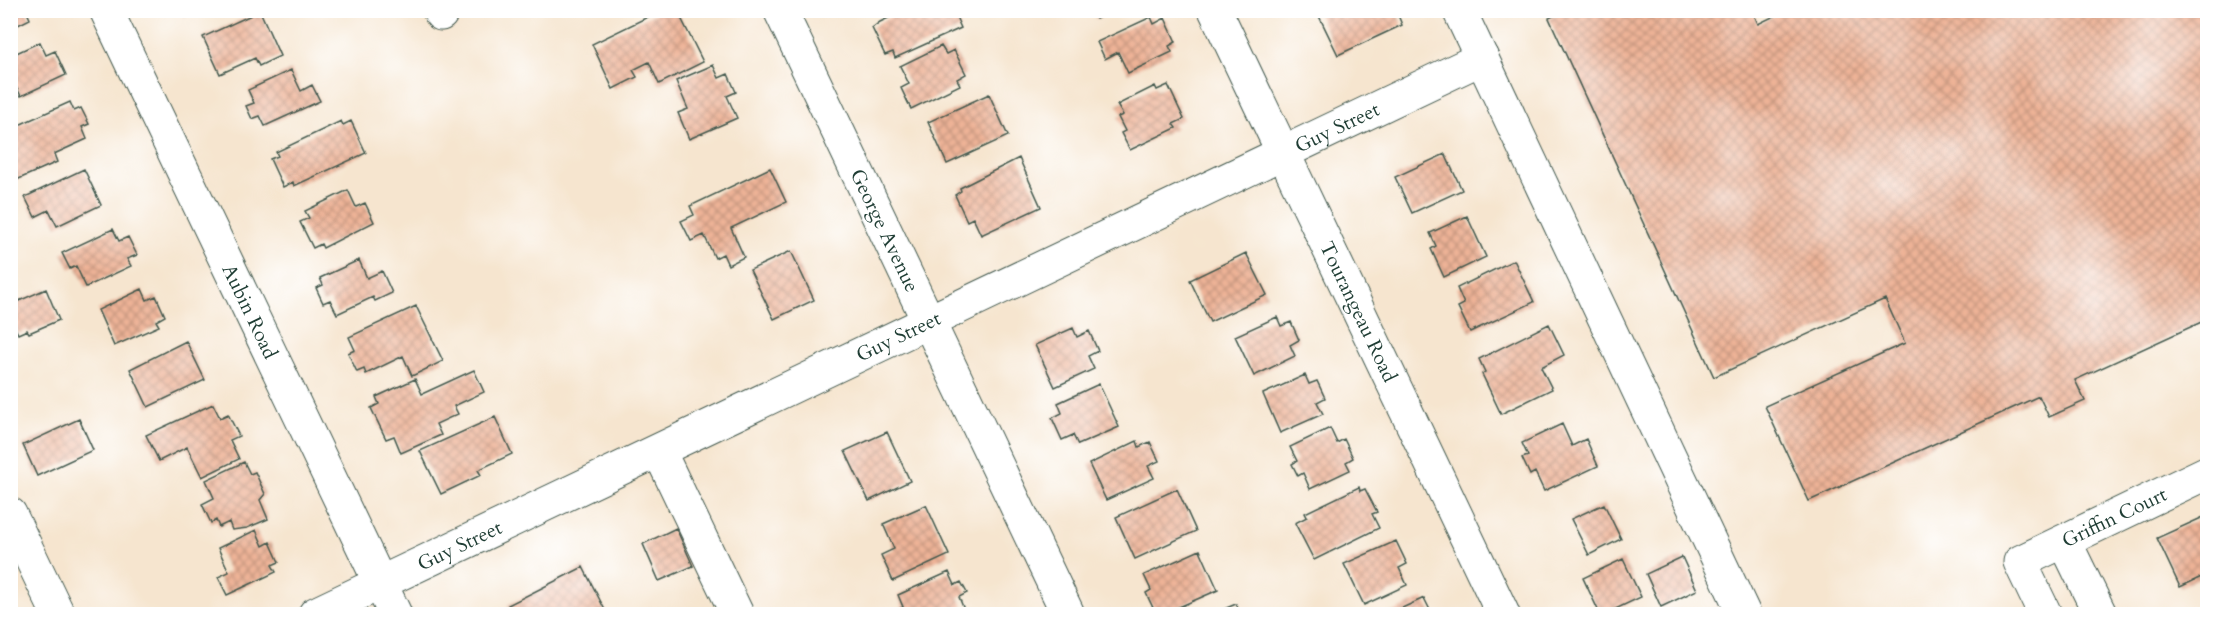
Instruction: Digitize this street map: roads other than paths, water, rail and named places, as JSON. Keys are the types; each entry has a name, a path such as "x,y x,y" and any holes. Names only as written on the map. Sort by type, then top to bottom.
{"street":[{"name":"Aubin Road","path":"106,10 395,615"},
{"name":"George Avenue","path":"780,10 1068,615"},
{"name":"Tourangeau Road","path":"1215,10 1503,615"},
{"path":"1459,10 1744,615"},
{"name":"Guy Street","path":"315,615 1482,58"},
{"path":"659,451 737,615"},
{"name":"Griffin Court","path":"2045,615 2020,562 2208,472"},
{"path":"10,514 58,615"},
{"path":"2065,542 2100,615"}]}
